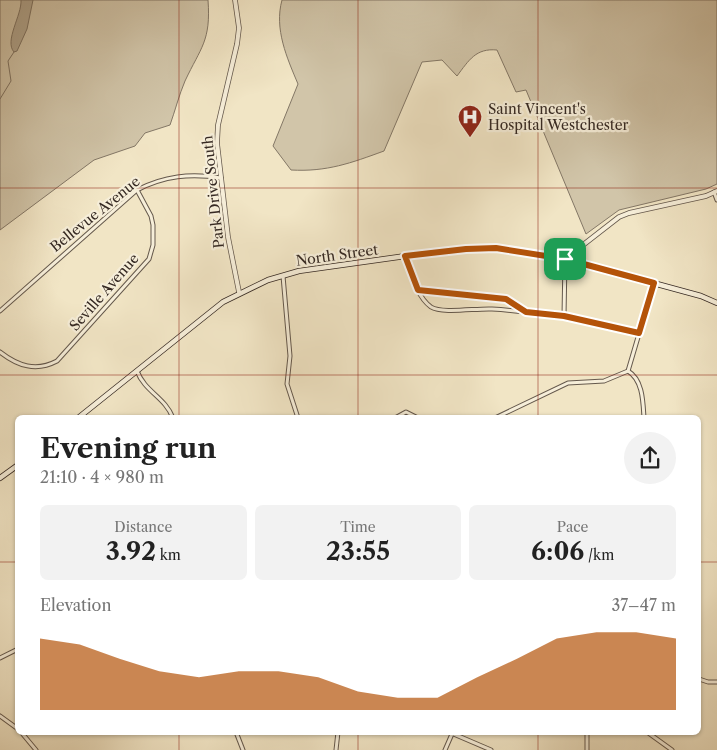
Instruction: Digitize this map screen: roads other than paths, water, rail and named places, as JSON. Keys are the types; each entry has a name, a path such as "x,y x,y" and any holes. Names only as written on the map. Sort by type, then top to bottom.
{"main road":[{"name":"North Street","path":"82,415 200,319 239,292 283,275 405,256 496,248 565,259 701,296 717,303"},
{"path":"0,478 15,467"}],"street":[{"name":"Park Drive South","path":"235,0 239,28 237,44 218,128 220,178 233,272 239,292"},
{"name":"Bellevue Avenue","path":"0,311 137,190 159,180 174,176 199,174 220,178"},
{"name":"Seville Avenue","path":"0,352 14,363 37,367 46,366 57,360 149,259 153,245 153,225 151,216 137,190"},
{"path":"564,316 565,259 624,215 716,192 717,200"},
{"path":"405,256 418,290 425,302 436,309 490,309 564,316 639,333"},
{"path":"283,275 290,356 287,384 297,415"},
{"path":"628,371 654,283"},
{"path":"418,290 506,299 526,312"},
{"path":"137,370 142,382 165,404 170,415"},
{"path":"502,415 568,383 604,381 628,371"},
{"path":"628,371 636,379 641,394 644,415"},
{"path":"401,415 406,412 412,415"},
{"path":"0,658 15,650"},
{"path":"701,680 717,682"},
{"path":"0,716 15,727"},
{"path":"24,735 36,750"},
{"path":"237,735 243,750"},
{"path":"336,750 338,735"},
{"path":"445,750 450,735"},
{"path":"456,735 491,750"},
{"path":"587,750 588,735"},
{"path":"650,735 672,750"}],"waterway":[{"path":"0,99 11,81 8,61 14,52"}],"place":[{"name":"Saint Vincent's Hospital Westchester","path":"470,138"}]}
